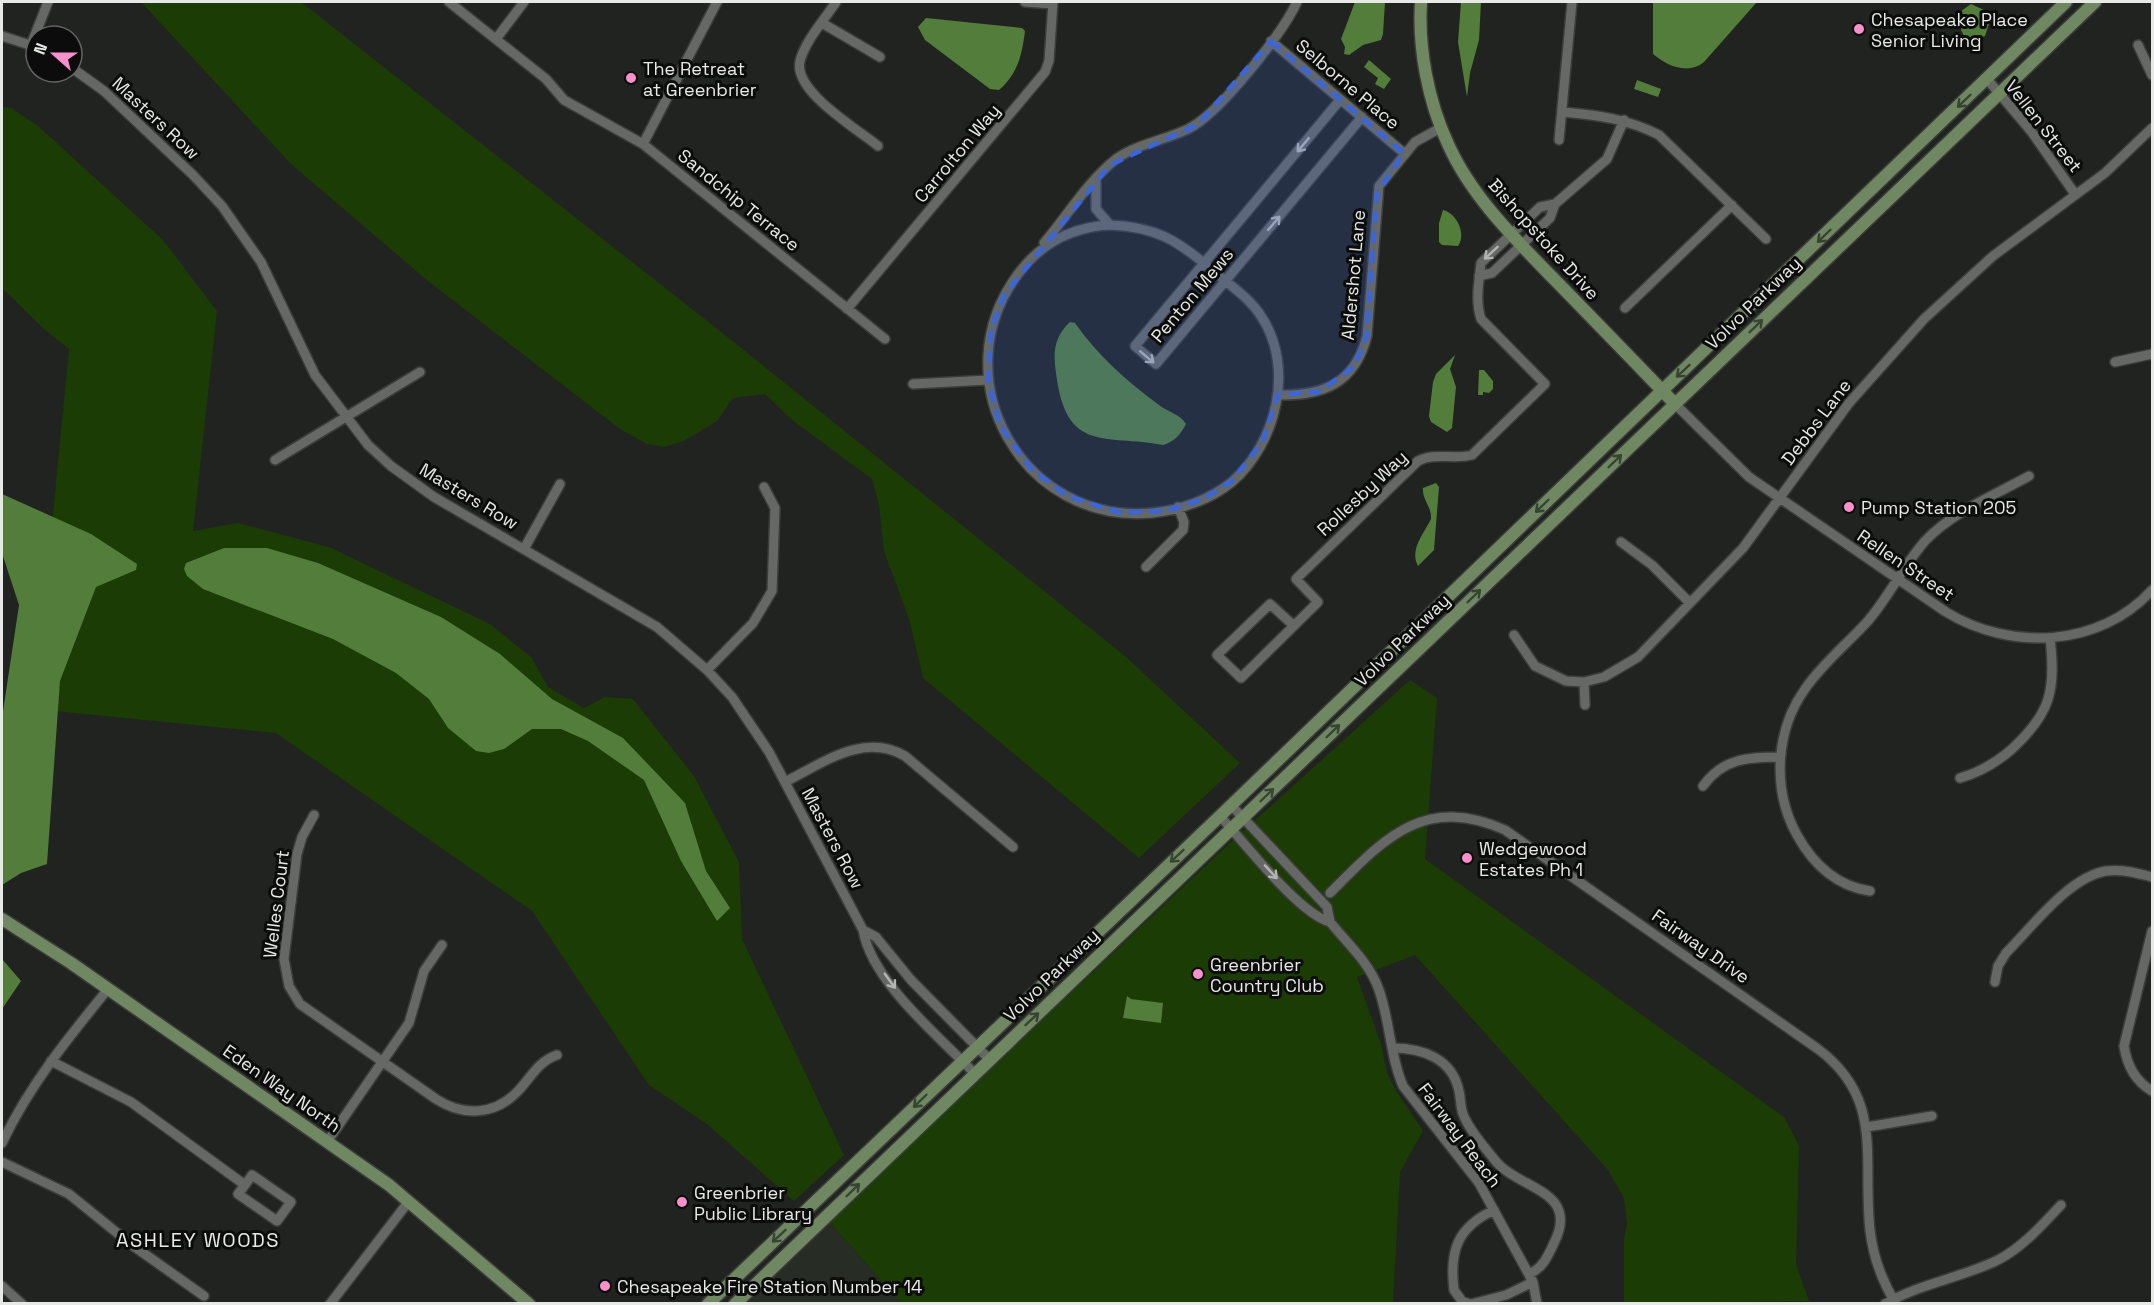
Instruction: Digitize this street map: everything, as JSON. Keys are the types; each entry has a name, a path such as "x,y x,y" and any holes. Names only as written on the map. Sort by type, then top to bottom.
{"main road":[{"name":"Bishopstoke Drive","path":"1421,2 1423,56 1442,127 1448,144 1472,186 1521,245 1675,404"},
{"name":"Volvo Parkway","path":"708,1304 1220,816 2066,2"},
{"name":"Volvo Parkway","path":"735,1304 2095,2"},
{"name":"Eden Way North","path":"2,919 108,989 409,1201 529,1304"}],"street":[{"path":"40,24 48,2"},
{"name":"Sandchip Terrace","path":"449,2 546,79 564,100 643,144 885,339"},
{"path":"496,39 524,2"},
{"path":"643,144 717,2"},
{"path":"836,2 800,60 799,72 804,85 878,146"},
{"path":"1025,2 1053,3"},
{"path":"1039,250 1064,234 1092,226 1131,226 1157,231 1181,244 1226,281 1251,304 1266,324 1277,358 1278,395 1270,427 1244,469 1217,492 1190,505 1155,513 1120,513 1082,503 1050,486 1022,459 1005,437 993,407 988,380 989,343 997,312 1012,282 1096,179 1126,153 1198,124 1222,102 1271,41 1297,2"},
{"path":"1559,140 1572,2"},
{"name":"Carrolton Way","path":"847,309 1046,72 1053,3"},
{"path":"822,23 880,57"},
{"path":"2,36 24,43"},
{"name":"Selborne Place","path":"1271,41 1404,153"},
{"path":"2138,45 2152,75"},
{"name":"Masters Row","path":"84,77 104,91 194,175 222,206 261,262 311,368 368,445 412,483 657,627 707,670 752,724 863,930 866,947 891,985 974,1074"},
{"name":"Vellen Street","path":"1987,80 2036,138 2075,194"},
{"name":"Penton Mews","path":"1340,100 1135,346 1156,364 1362,117"},
{"path":"1563,112 1603,115 1624,120 1659,135 1766,239"},
{"path":"1479,276 1492,273 1550,218 1555,204 1607,159 1624,120"},
{"name":"Aldershot Lane","path":"1278,395 1306,395 1328,388 1355,366 1363,352 1367,336 1377,194 1383,178 1404,153 1424,135 1442,127"},
{"name":"Debbs Lane","path":"1584,682 1605,677 1638,657 1743,548 1849,403 1924,319 1993,256 2120,161 2152,128"},
{"path":"1096,179 1096,208 1110,225"},
{"name":"Rollesby Way","path":"1293,625 1270,604 1217,655 1241,678 1318,602 1296,579 1418,461 1428,456 1463,458 1472,455 1545,384 1481,319 1477,307 1481,263 1540,207 1555,204"},
{"path":"1625,308 1732,205"},
{"path":"2115,362 2152,354"},
{"path":"275,460 420,372"},
{"path":"912,384 988,380"},
{"name":"Rellen Street","path":"1675,404 1734,465 1780,500 1946,612 1974,627 2013,638 2049,638 2075,634 2110,621 2152,590"},
{"path":"1870,891 1847,886 1835,880 1813,859 1800,840 1785,804 1780,757 1786,725 1804,690 1868,621 1926,540 1941,526 2029,476"},
{"path":"524,549 560,484"},
{"path":"707,670 753,623 767,603 771,591 775,508 764,487"},
{"path":"1146,567 1183,530 1184,522 1178,507"},
{"path":"1621,542 1652,565 1690,603"},
{"path":"1514,635 1535,666 1566,681 1584,682 1585,705"},
{"path":"1960,778 1984,770 1997,761 2026,736 2039,721 2046,707 2052,683 2049,638"},
{"path":"785,782 849,750 868,746 887,748 905,756 1013,847"},
{"path":"1703,786 1714,772 1735,760 1780,757"},
{"name":"Fairway Reach","path":"1231,805 1327,907 1330,922 1353,948 1374,979 1403,1086 1457,1154 1494,1210 1531,1278 1537,1304"},
{"name":"Welles Court","path":"314,815 302,837 297,854 284,969 291,991 300,1004 444,1105 468,1112 490,1109 512,1097 541,1063 557,1055"},
{"name":"Fairway Reach","path":"1220,816 1299,902 1317,919 1330,922"},
{"name":"Fairway Drive","path":"1330,893 1376,847 1404,827 1424,819 1459,816 1484,820 1505,830 1828,1056 1842,1070 1857,1093 1867,1127 1870,1229 1877,1266 1891,1302"},
{"path":"1995,982 1998,966 2006,953 2077,883 2108,871 2123,871 2152,877"},
{"name":"Masters Row","path":"863,930 876,937 911,980 989,1059"},
{"path":"2152,931 2124,1046 2126,1058 2135,1077 2152,1091"},
{"path":"327,1142 409,1023 424,971 442,945"},
{"path":"2,1143 28,1094 108,989"},
{"path":"1392,1048 1420,1050 1444,1064 1456,1080 1463,1116 1500,1167 1548,1194 1555,1202 1560,1214 1560,1233 1545,1261 1531,1278 1506,1296 1470,1304 1462,1301 1454,1290 1456,1249 1459,1237 1469,1224 1494,1210"},
{"path":"51,1061 131,1102 245,1185"},
{"path":"1867,1127 1932,1116"},
{"path":"2,1162 69,1194 132,1245 204,1296"},
{"path":"252,1175 291,1202 277,1221 238,1194 245,1185 252,1175"},
{"path":"330,1304 409,1201"},
{"path":"1891,1302 1922,1286 2000,1258 2022,1244 2061,1205"},
{"path":"2,1286 22,1304"}],"highlighted area":[{"path":"1271,41 1404,153 1377,194 1367,336 1355,366 1319,392 1278,395 1263,441 1232,481 1204,499 1166,511 1120,513 1067,496 1031,469 999,425 988,380 991,329 1004,295 1110,165 1198,124"}],"shaded area":[{"path":"141,2 301,2 720,331 1125,656 1240,763 1139,858 923,678 910,622 884,551 879,505 872,479 792,420 765,394 733,398 717,421 684,441 664,447 647,444 620,429 428,281 291,164"},
{"path":"1355,2 1385,2 1383,34 1381,40 1363,45 1349,55 1344,54 1345,47 1341,39"},
{"path":"1461,2 1481,2 1479,40 1470,73 1467,97 1458,42"},
{"path":"1653,2 1757,2 1704,62 1698,66 1685,68 1671,65 1653,54"},
{"path":"1971,4 1984,10 1991,18 1985,36 1974,41 1965,38 1961,30 1961,11"},
{"path":"926,18 1022,28 1025,31 1022,48 1011,77 999,90 990,89 925,40 918,27"},
{"path":"1369,60 1391,79 1384,89 1375,84 1378,78 1364,67"},
{"path":"1637,80 1661,89 1658,97 1634,89"},
{"path":"2,107 11,108 37,125 163,240 217,311 193,531 238,523 329,547 490,624 531,657 548,687 584,708 605,697 633,699 694,776 739,862 742,939 844,1155 794,1201 707,1124 649,1085 532,911 276,733 34,709 69,349 44,329 2,288"},
{"path":"1443,210 1452,215 1459,224 1461,235 1458,246 1442,245 1439,242 1439,223"},
{"path":"1070,322 1075,323 1103,357 1125,377 1186,424 1177,437 1163,445 1106,439 1091,435 1079,428 1069,417 1061,399 1055,365 1058,339"},
{"path":"1455,355 1450,369 1456,387 1452,428 1447,432 1431,422 1429,416 1436,374"},
{"path":"1479,370 1484,370 1493,381 1493,389 1489,393 1483,392 1483,395 1478,395"},
{"path":"1436,483 1439,487 1434,550 1418,566 1416,548 1431,519 1423,488"},
{"path":"2,494 91,534 137,564 136,570 96,587 60,681 47,864 21,873 2,885 2,718 19,605 2,553"},
{"path":"224,548 267,548 318,563 441,617 500,654 552,699 623,738 685,803 706,871 730,908 717,921 681,861 644,780 588,741 561,729 532,729 504,749 489,753 476,751 448,728 429,699 396,673 333,639 203,589 187,576 184,569 186,563"},
{"name":"Greenbrier Country Club","path":"1410,680 1437,698 1425,859 1784,1117 1799,1146 1796,1264 1809,1301 1624,1303 1624,1240 1627,1224 1624,1198 1608,1170 1415,955 1357,977 1381,1044 1387,1073 1423,1131 1400,1172 1393,1303 901,1303 829,1222 1219,853"},
{"path":"2,959 21,981 2,1009"},
{"path":"1127,996 1131,999 1163,1003 1161,1023 1123,1018"},
{"path":"829,1222 901,1303 746,1304"}],"place":[{"name":"Chesapeake Place Senior Living","path":"1859,29"},
{"name":"The Retreat at Greenbrier","path":"631,78"},
{"name":"Pump Station 205","path":"1849,507"},
{"name":"Wedgewood Estates Ph 1","path":"1467,858"},
{"name":"Greenbrier Country Club","path":"1198,974"},
{"name":"Greenbrier Public Library","path":"682,1202"},
{"name":"Chesapeake Fire Station Number 14","path":"605,1286"}],"district":[{"name":"ASHLEY WOODS","path":"198,1240"}]}
